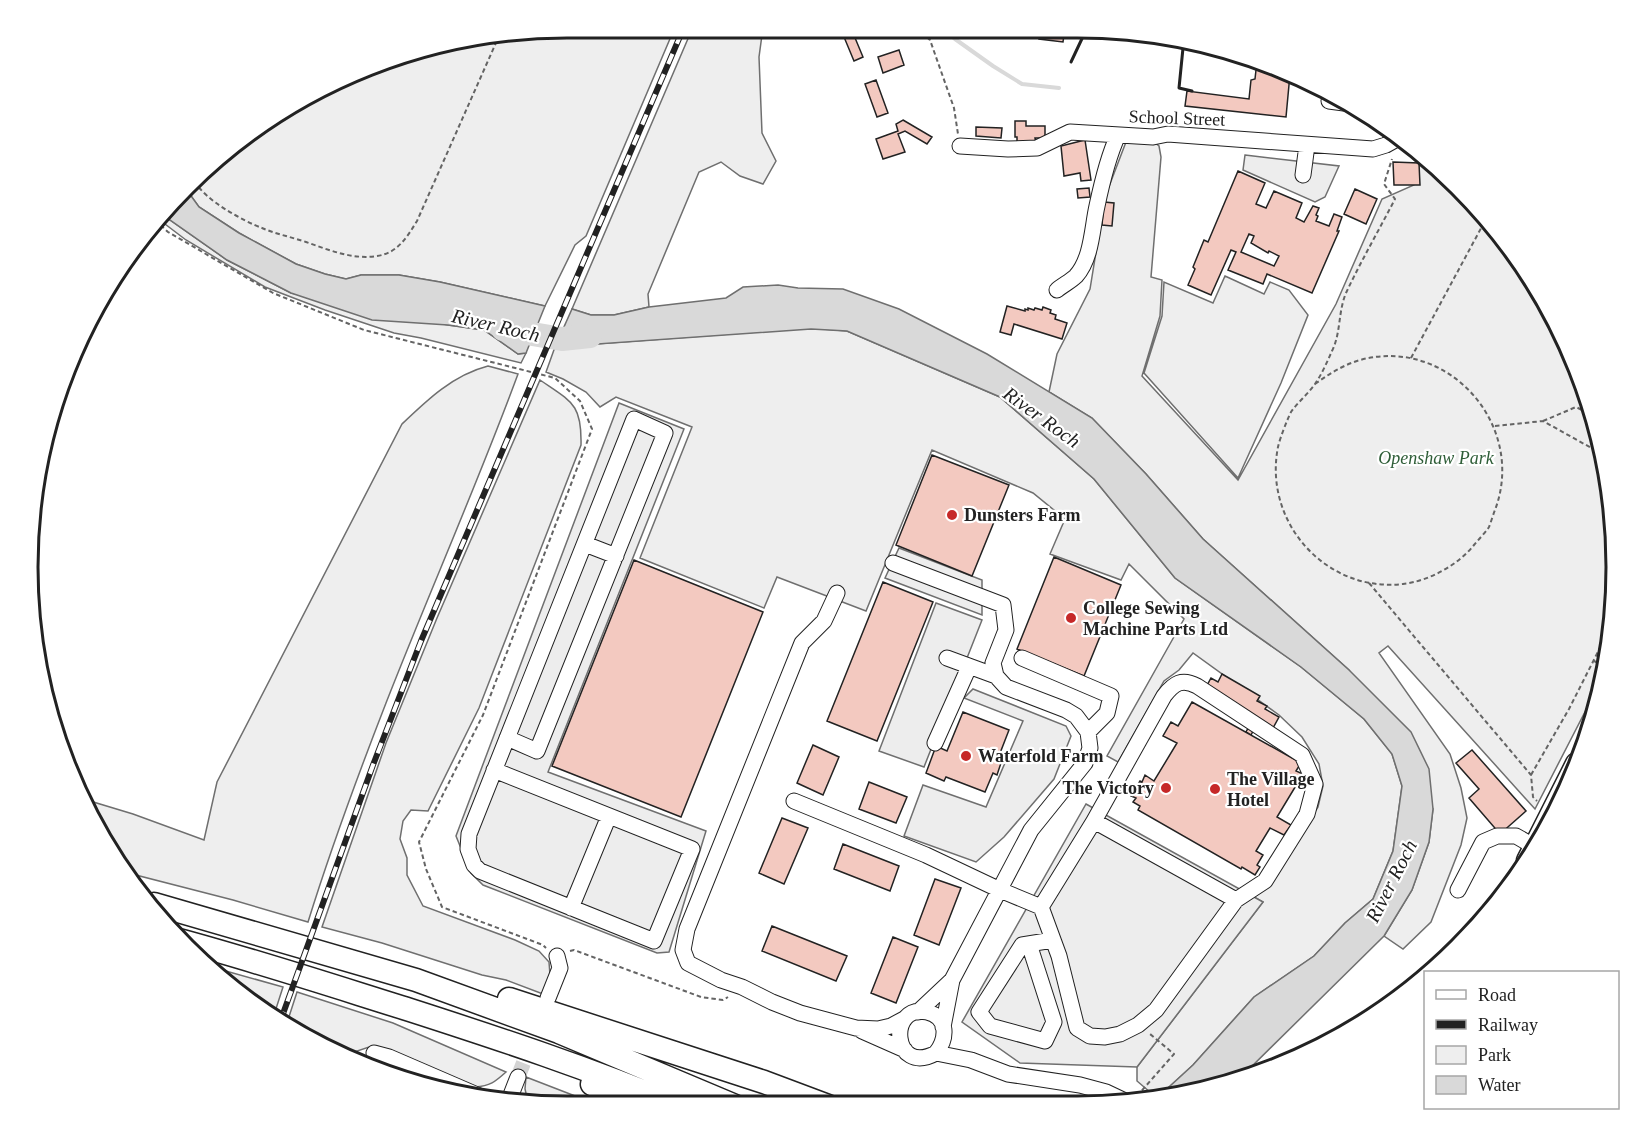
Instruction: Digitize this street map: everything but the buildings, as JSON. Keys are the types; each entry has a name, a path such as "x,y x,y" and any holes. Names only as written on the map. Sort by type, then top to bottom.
{"highway":[{"path":"162,906 416,980 559,1032 711,1096"},
{"path":"196,945 259,962 507,1041 655,1096"},
{"path":"416,980 518,1001 801,1096"},
{"path":"507,1041 614,1096"}],"street":[{"name":"School Street","path":"960,146 1037,148 1070,132 1153,137 1168,134 1373,149 1390,142"},
{"path":"1057,290 1076,276 1086,258 1106,166 1118,135"},
{"path":"1303,175 1307,145"},
{"path":"494,770 692,849 654,941 480,871 474,865 468,849 469,834 494,770 585,544 633,419 665,433 537,751 507,738"},
{"path":"585,544 616,556"},
{"path":"892,563 1003,605 1006,630 993,663 996,676 1006,687 1076,716 1088,732 1090,748 1085,763 1031,830 952,980 942,1044 936,1053 929,1057 921,1058 911,1055 900,1044 899,1028 952,980"},
{"path":"837,593 824,621 802,643 687,929 683,950 688,963 720,980 742,987 800,1013 856,1028 905,1050"},
{"path":"947,658 996,676"},
{"path":"1022,658 1112,696 1107,713 1088,732"},
{"path":"935,743 969,667"},
{"path":"794,801 926,855 1041,907 1059,956 1077,1028 1090,1036 1105,1037 1120,1034 1138,1025 1156,1010 1236,900 1265,881 1307,814 1315,784 1302,755 1190,682 1181,682 1170,688 1094,821 1041,907"},
{"path":"571,908 609,816"},
{"path":"1094,821 1236,900"},
{"path":"1458,890 1483,842 1497,836 1516,836 1527,843"},
{"path":"679,880 703,889"},
{"path":"1029,944 1054,1022 1045,1041 990,1026 979,1012 1022,945 1053,940"},
{"path":"549,998 560,968 557,956"},
{"path":"856,1028 879,1029 926,1012 939,1020 955,1045 971,1060"},
{"path":"374,1053 389,1057 441,1080"},
{"path":"936,1053 971,1060 1008,1074 1080,1085 1110,1094"},
{"path":"512,1092 518,1077"}],"path":[{"path":"928,38 954,108 960,146"},
{"path":"199,186 207,196 260,228 360,257 378,256 394,251 417,221 496,42"},
{"path":"1315,384 1336,369 1360,360 1385,356 1411,358 1437,367 1461,382 1480,402 1494,426 1503,460 1501,495 1488,527 1466,555 1437,574 1404,584 1369,583 1334,571 1306,548 1285,518 1276,482 1278,446 1292,412 1315,384 1334,349 1345,295 1395,199 1384,184 1393,157 1387,154 1390,142"},
{"path":"162,226 273,293 364,330 555,378 580,402 592,429 483,715 419,842 426,869 442,907 543,945 557,956 574,950 701,997 723,1000 742,987"},
{"path":"1411,358 1482,227"},
{"path":"1494,426 1543,422 1576,407 1581,409"},
{"path":"1543,422 1591,448"},
{"path":"1369,583 1530,774 1533,797 1546,810"},
{"path":"1530,774 1569,709 1598,653"},
{"path":"1138,1025 1174,1054 1141,1091"}],"green space":[{"path":"566,38 670,38 586,236 575,245 545,306 399,275 361,275 346,279 325,274 296,264 239,233 199,207 190,194 244,147 302,108 364,78 396,66 463,48 497,42"},
{"path":"688,38 762,38 759,57 762,133 776,161 763,184 740,176 721,162 699,172 648,294 649,307 614,315 591,315 572,309"},
{"name":"Openshaw Park","path":"1126,142 1154,142 1159,146 1161,157 1151,277 1162,280 1160,316 1142,376 1238,480 1336,304 1382,199 1414,185 1419,178 1417,162 1451,192 1496,244 1535,302 1565,364 1577,396 1595,463 1604,532 1606,566 1601,636 1587,703 1584,715 1535,809 1388,646 1379,653 1450,754 1461,788 1467,818 1461,845 1431,922 1403,949 1384,936 1412,890 1429,842 1433,809 1349,670 1203,539 1146,474 1092,418 1049,392 1057,354 1090,289 1105,197"},
{"path":"168,219 227,260 291,293 448,325 484,330 518,354 526,353 521,363 394,333 325,310 265,287 186,240 165,224"},
{"path":"1225,276 1264,294 1270,282 1289,290 1308,315 1281,383 1238,478 1144,373 1162,316 1164,282 1213,303"},
{"path":"811,328 847,331 1000,397 1094,479 1175,578 1301,667 1364,719 1392,754 1402,786 1393,851 1373,899 1345,923 1314,956 1254,997 1193,1065 1169,1087 1148,1091 1137,1081 1137,1067 1263,902 1254,897 1269,885 1318,807 1323,786 1319,764 1302,737 1279,715 1193,653 1179,670 1164,681 1118,762 1107,756 1184,619 1129,564 1121,580 1050,554 1065,519 1033,493 932,450 866,611 777,577 764,608 640,558 692,427 616,397 600,407 586,392 546,372 555,347"},
{"path":"488,366 518,374 402,662 335,839 308,922 138,875 108,831 93,802 204,840 217,782 402,424 431,397 463,375"},
{"path":"540,380 573,405 580,421 581,445 479,708 428,811 411,810 403,821 400,839 407,858 407,875 423,906 539,951 549,962 550,975 543,994 506,980 482,975 382,943 322,927 386,743 437,618"},
{"path":"226,971 283,987 276,1008"},
{"path":"297,992 393,1023 506,1072 492,1083 475,1087 372,1046 356,1051 289,1017"},
{"path":"526,1077 575,1096 526,1093"}],"shaded area":[{"path":"1245,155 1339,166 1325,197 1315,202 1243,170"},
{"path":"619,403 684,429 548,772 706,831 669,952 657,953 483,885 471,873 456,836"},
{"path":"899,548 982,580 982,615 885,578"},
{"path":"936,603 982,620 924,767 879,751"},
{"path":"973,689 1066,726 1071,736 1054,779 1004,837 976,862 904,836 923,785 986,807 1023,721 964,698"},
{"path":"1086,804 1263,902 1137,1067 1020,1063 962,1022"}],"water":[{"path":"190,194 199,207 239,233 296,264 325,274 346,279 361,275 399,275 545,306 526,353 518,354 484,330 372,320 291,293 227,260 168,219"},
{"path":"778,285 843,289 899,309 987,354 1092,418 1146,474 1203,539 1349,670 1411,732 1429,769 1433,809 1429,842 1412,890 1384,936 1254,1065 1169,1087 1193,1065 1254,997 1314,956 1345,923 1373,899 1393,851 1402,786 1392,754 1364,719 1301,667 1175,578 1094,479 1000,397 847,331 811,329 555,347 572,309 591,315 614,315 649,307 726,298 743,287"}],"waterway":[{"path":"954,38 1022,84 1059,88"},
{"name":"River Roch","path":"503,329 562,339 590,336"}],"tunnel":[{"path":"518,1077 541,1018"}],"railway":[{"path":"283,1013 373,765 421,641 679,38"}],"wall":[{"path":"1071,62 1082,38"},
{"path":"1183,49 1179,88 1192,91"}],"place":[{"name":"Dunsters Farm","path":"952,515"},
{"name":"College Sewing Machine Parts Ltd","path":"1071,618"},
{"name":"Waterfold Farm","path":"966,756"},
{"name":"The Victory","path":"1166,788"},
{"name":"The Village Hotel","path":"1215,789"}]}
